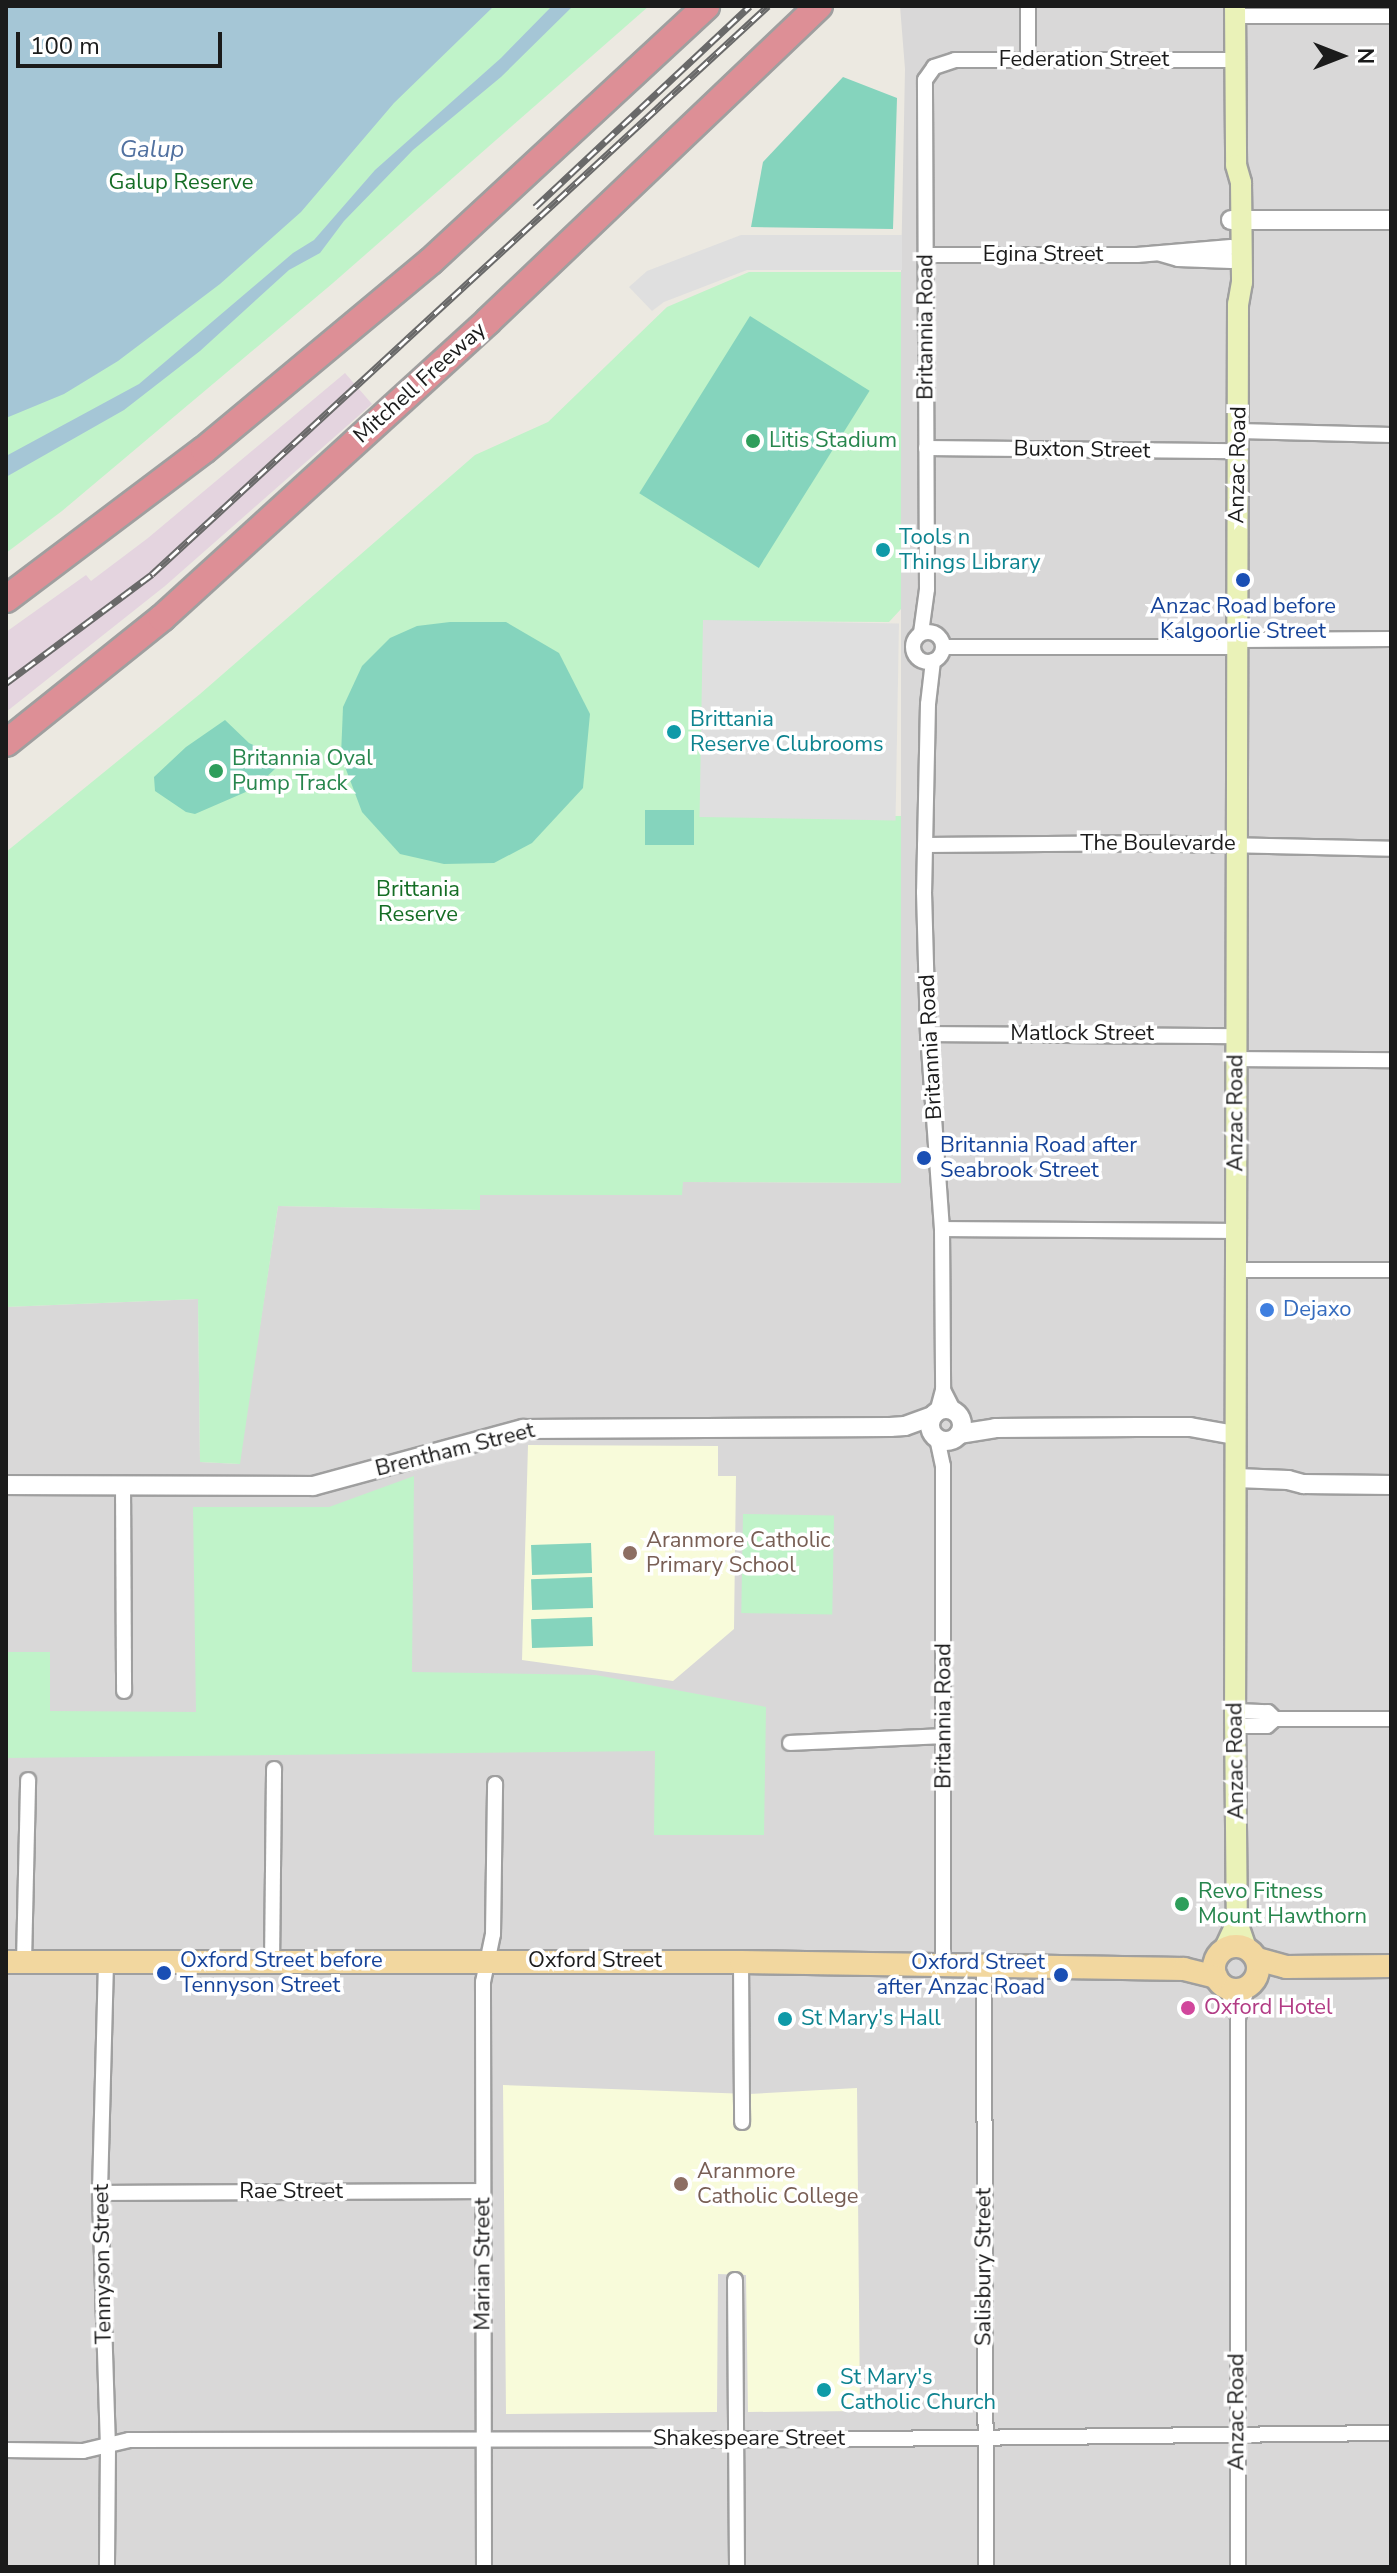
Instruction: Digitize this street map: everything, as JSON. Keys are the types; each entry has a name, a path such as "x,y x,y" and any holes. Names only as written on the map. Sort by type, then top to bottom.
{"highway":[{"path":"6,599 204,450 431,261 706,6"},
{"name":"Mitchell Freeway","path":"6,743 162,618 488,321 819,6"}],"main road":[{"name":"Anzac Road","path":"1235,11 1236,165 1241,183 1231,254 1231,281 1238,304"},
{"name":"Anzac Road","path":"1236,220 1242,282 1238,304 1236,1968"},
{"name":"Oxford Street","path":"15,1962 272,1965 487,1961 741,1962 1236,1968"},
{"path":"1236,1968 1391,1966"}],"street":[{"path":"1028,6 1028,59"},
{"path":"1235,11 1391,16"},
{"name":"Federation Street","path":"934,67 955,60 1235,60"},
{"name":"Britannia Road","path":"934,67 925,80 928,633 912,646 927,661 925,845 928,1034 942,1229 946,1425 943,1466 943,1965"},
{"path":"1236,220 1391,220"},
{"name":"Egina Street","path":"926,255 1160,254 1178,259 1231,254"},
{"name":"Buxton Street","path":"926,448 1391,435"},
{"path":"928,633 943,647"},
{"path":"927,661 943,647 1391,639"},
{"name":"The Boulevarde","path":"925,845 1238,845 1391,849"},
{"name":"Matlock Street","path":"928,1034 1236,1036"},
{"path":"1236,1059 1391,1060"},
{"path":"942,1229 1236,1231"},
{"path":"1237,1270 1391,1270"},
{"name":"Brentham Street","path":"6,1485 313,1486 523,1429 946,1425 988,1428 1190,1427 1197,1422 1235,1427"},
{"path":"1236,1485 1288,1480 1303,1484 1391,1485"},
{"path":"123,1485 124,1691"},
{"path":"1235,1718 1268,1712 1275,1719 1391,1719"},
{"path":"790,1743 944,1736"},
{"path":"272,1965 274,1769"},
{"path":"15,1962 28,1780"},
{"name":"Marian Street","path":"484,2567 483,1982 493,1934 495,1784"},
{"name":"Tennyson Street","path":"106,1962 100,2193 108,2448 107,2567"},
{"path":"741,1962 742,2122"},
{"name":"Salisbury Street","path":"984,1966 986,2567"},
{"name":"Anzac Road","path":"1236,1968 1238,2567"},
{"name":"Rae Street","path":"100,2193 483,2191"},
{"path":"735,2280 737,2567"},
{"name":"Shakespeare Street","path":"6,2450 108,2448 129,2440 1391,2433"}],"shaded area":[{"path":"900,6 1391,6 1391,2567 6,2567 6,1307 198,1299 200,1462 239,1464 278,1206 480,1210 479,1195 681,1195 682,1182 901,1183 901,272 905,69"},
{"path":"741,235 902,235 902,270 747,270 664,302 652,311 629,287 647,271"},
{"path":"345,373 372,404 165,586 6,712 6,632 86,575 91,581 148,538"},
{"path":"703,620 899,623 896,820 700,817"},
{"name":"Aranmore Catholic Primary School","path":"528,1445 718,1446 718,1476 736,1476 734,1629 673,1681 522,1660"},
{"name":"Aranmore Catholic College","path":"503,2085 749,2094 857,2088 860,2411 748,2412 746,2275 718,2274 717,2412 506,2414"}],"green space":[{"name":"Galup","path":"6,6 649,6 333,283 62,511 6,553"},
{"path":"843,77 897,98 893,229 751,227 763,162"},
{"name":"Brittania Reserve","path":"749,272 901,272 901,609 889,622 703,621 704,816 901,816 901,1183 683,1182 682,1195 480,1195 480,1210 278,1206 240,1464 200,1462 198,1299 6,1307 6,852 200,694 475,455 548,422 667,307"},
{"name":"Litis Stadium","path":"750,316 870,391 759,568 639,493"},
{"path":"450,622 506,622 559,653 590,714 583,788 532,843 494,863 444,864 400,854 362,812 341,756 343,707 362,666 390,638 417,626"},
{"name":"Britannia Oval Pump Track","path":"225,720 249,743 270,753 278,766 255,788 195,814 186,812 155,791 154,777 186,747"},
{"path":"645,810 694,810 694,845 645,845"},
{"path":"414,1476 412,1672 596,1675 766,1707 764,1835 654,1835 655,1751 6,1758 6,1652 50,1652 50,1711 196,1712 193,1507 329,1507"},
{"path":"743,1514 834,1516 832,1615 741,1613"},
{"path":"591,1543 592,1573 532,1575 531,1545"},
{"path":"592,1577 593,1608 532,1610 531,1579"},
{"path":"592,1617 593,1646 532,1648 531,1619"}],"water":[{"name":"Galup","path":"6,6 494,6 394,103 301,212 220,284 118,361 64,394 6,418"},
{"path":"552,6 573,6 501,77 413,150 344,221 320,253 289,270 200,351 124,410 6,477 6,456 139,384 293,253 314,240 375,170 501,58"}],"railway":[{"path":"535,207 750,6"},
{"path":"6,683 152,574 768,6"}],"place":[{"name":"Litis Stadium","path":"753,441"},
{"name":"Tools n Things Library","path":"883,550"},
{"name":"Anzac Road before Kalgoorlie Street","path":"1243,580"},
{"name":"Brittania Reserve Clubrooms","path":"674,732"},
{"name":"Britannia Oval Pump Track","path":"216,771"},
{"name":"Britannia Road after Seabrook Street","path":"924,1158"},
{"name":"Dejaxo","path":"1267,1310"},
{"name":"Aranmore Catholic Primary School","path":"630,1553"},
{"name":"Revo Fitness Mount Hawthorn","path":"1182,1904"},
{"name":"Oxford Street before Tennyson Street","path":"164,1973"},
{"name":"Oxford Street after Anzac Road","path":"1061,1975"},
{"name":"Oxford Hotel","path":"1188,2008"},
{"name":"St Mary's Hall","path":"785,2019"},
{"name":"Aranmore Catholic College","path":"681,2184"},
{"name":"St Mary's Catholic Church","path":"824,2390"}],"park label":[{"name":"Galup Reserve","path":"181,183"}]}
